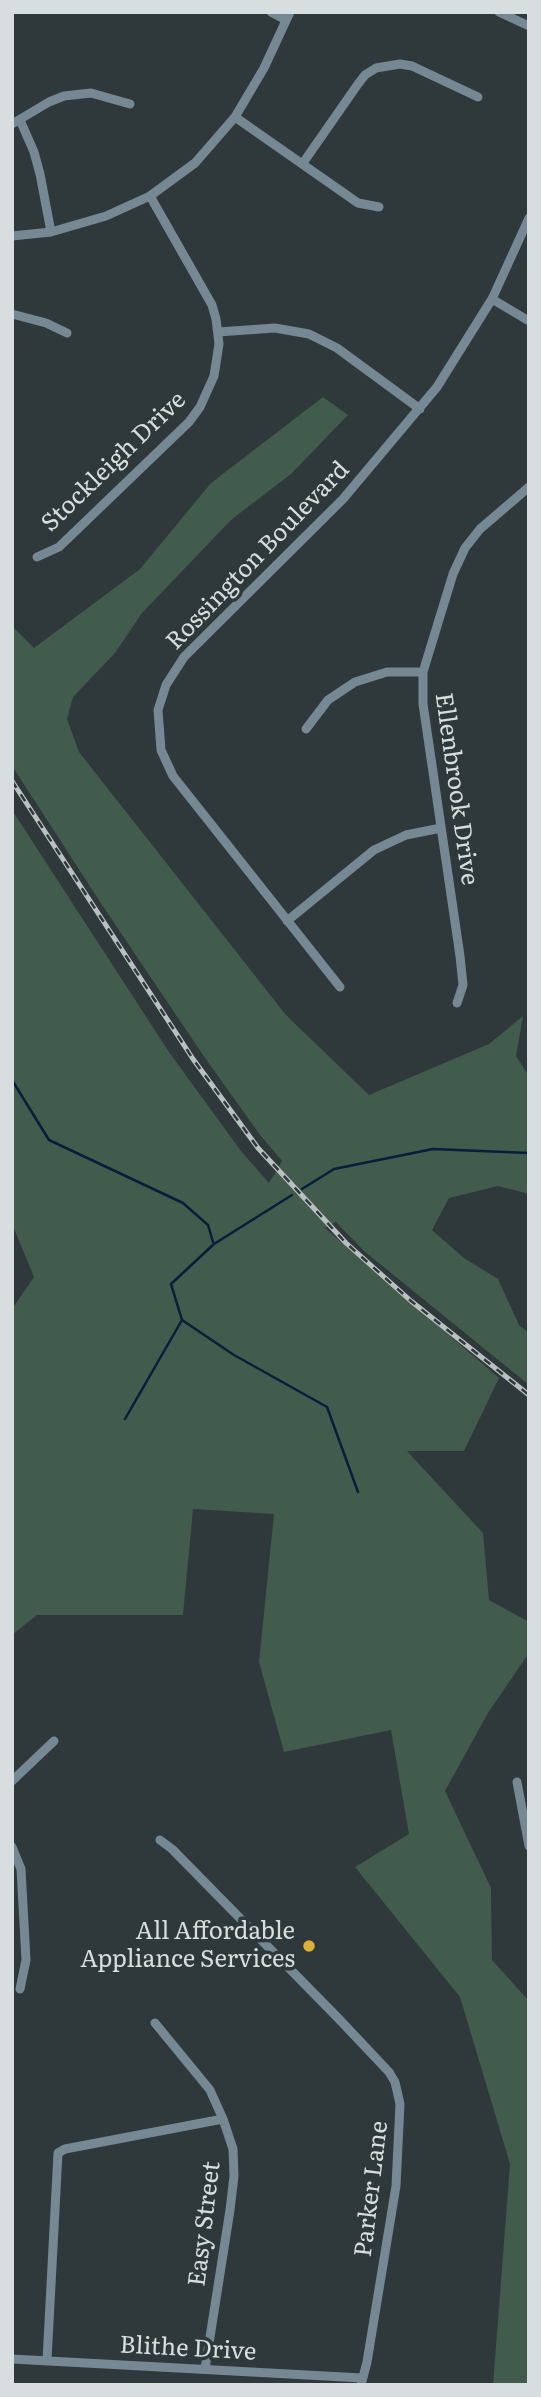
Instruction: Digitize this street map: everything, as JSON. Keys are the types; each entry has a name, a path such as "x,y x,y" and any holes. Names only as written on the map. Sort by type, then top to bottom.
{"street":[{"path":"12,236 51,232 106,216 150,196 195,163 235,117 264,68 288,16 271,12"},
{"path":"499,12 529,26"},
{"path":"303,163 358,84 376,68 400,64 412,66 478,97"},
{"path":"51,232 34,152 16,122 49,102 78,94 107,96 130,104"},
{"path":"235,117 358,202 379,207"},
{"name":"Stockleigh Drive","path":"37,556 60,547 189,422 201,407 214,376 218,361 218,332 214,312 204,288 150,196"},
{"name":"Rossington Boulevard","path":"340,987 173,776 161,750 158,710 166,685 184,657 343,499 420,409 492,299 529,218"},
{"path":"492,299 529,321"},
{"path":"12,314 46,323 67,334"},
{"path":"218,332 259,327 309,334 337,348 420,409"},
{"name":"Ellenbrook Drive","path":"457,1003 463,985 461,965 423,704 423,673 453,573 465,548 480,529 529,487"},
{"path":"306,729 328,700 355,682 387,672 423,673"},
{"path":"287,921 374,850 406,835 441,828"},
{"path":"12,1781 54,1741"},
{"path":"517,1782 529,1846"},
{"name":"Parker Lane","path":"160,1840 172,1849 338,2018 389,2072 395,2082 400,2104 396,2186 367,2363 361,2381"},
{"path":"12,1847 21,1869 23,1895 26,1961 20,1989"},
{"name":"Easy Street","path":"155,2023 210,2090 233,2149 234,2176 205,2369"},
{"path":"47,2360 58,2153 65,2149 223,2119"},
{"name":"Blithe Drive","path":"12,2358 361,2381"}],"green space":[{"path":"323,397 348,415 291,474 231,520 142,613 115,653 73,697 67,719 79,752 286,1015 369,1095 489,1044 523,1016 516,1056 529,1076 529,1194 498,1186 449,1198 432,1230 464,1258 498,1279 519,1325 529,1333 529,1385 364,1251 336,1222 325,1228 499,1378 464,1451 407,1451 483,1533 489,1600 529,1622 529,1653 488,1713 445,1791 491,1888 492,1960 529,2001 529,2385 493,2385 510,2164 460,1997 355,1867 409,1834 391,1730 284,1752 259,1662 274,1514 193,1509 183,1615 37,1615 12,1635 12,1309 34,1277 12,1224 12,810 169,1052 241,1151 269,1183 282,1161 260,1135 203,1055 12,766 12,626 34,648 140,569 211,483"}],"waterway":[{"path":"12,1080 49,1140 183,1203 208,1225 213,1242"},
{"path":"302,1189 334,1169 433,1149 529,1153"},
{"path":"125,1419 182,1320 171,1284 214,1244 292,1195"},
{"path":"182,1320 234,1355 327,1407 358,1492"}],"railway":[{"path":"12,781 193,1059 258,1148 346,1243 411,1301 529,1395"}],"place":[{"name":"All Affordable Appliance Services","path":"309,1946"}]}
